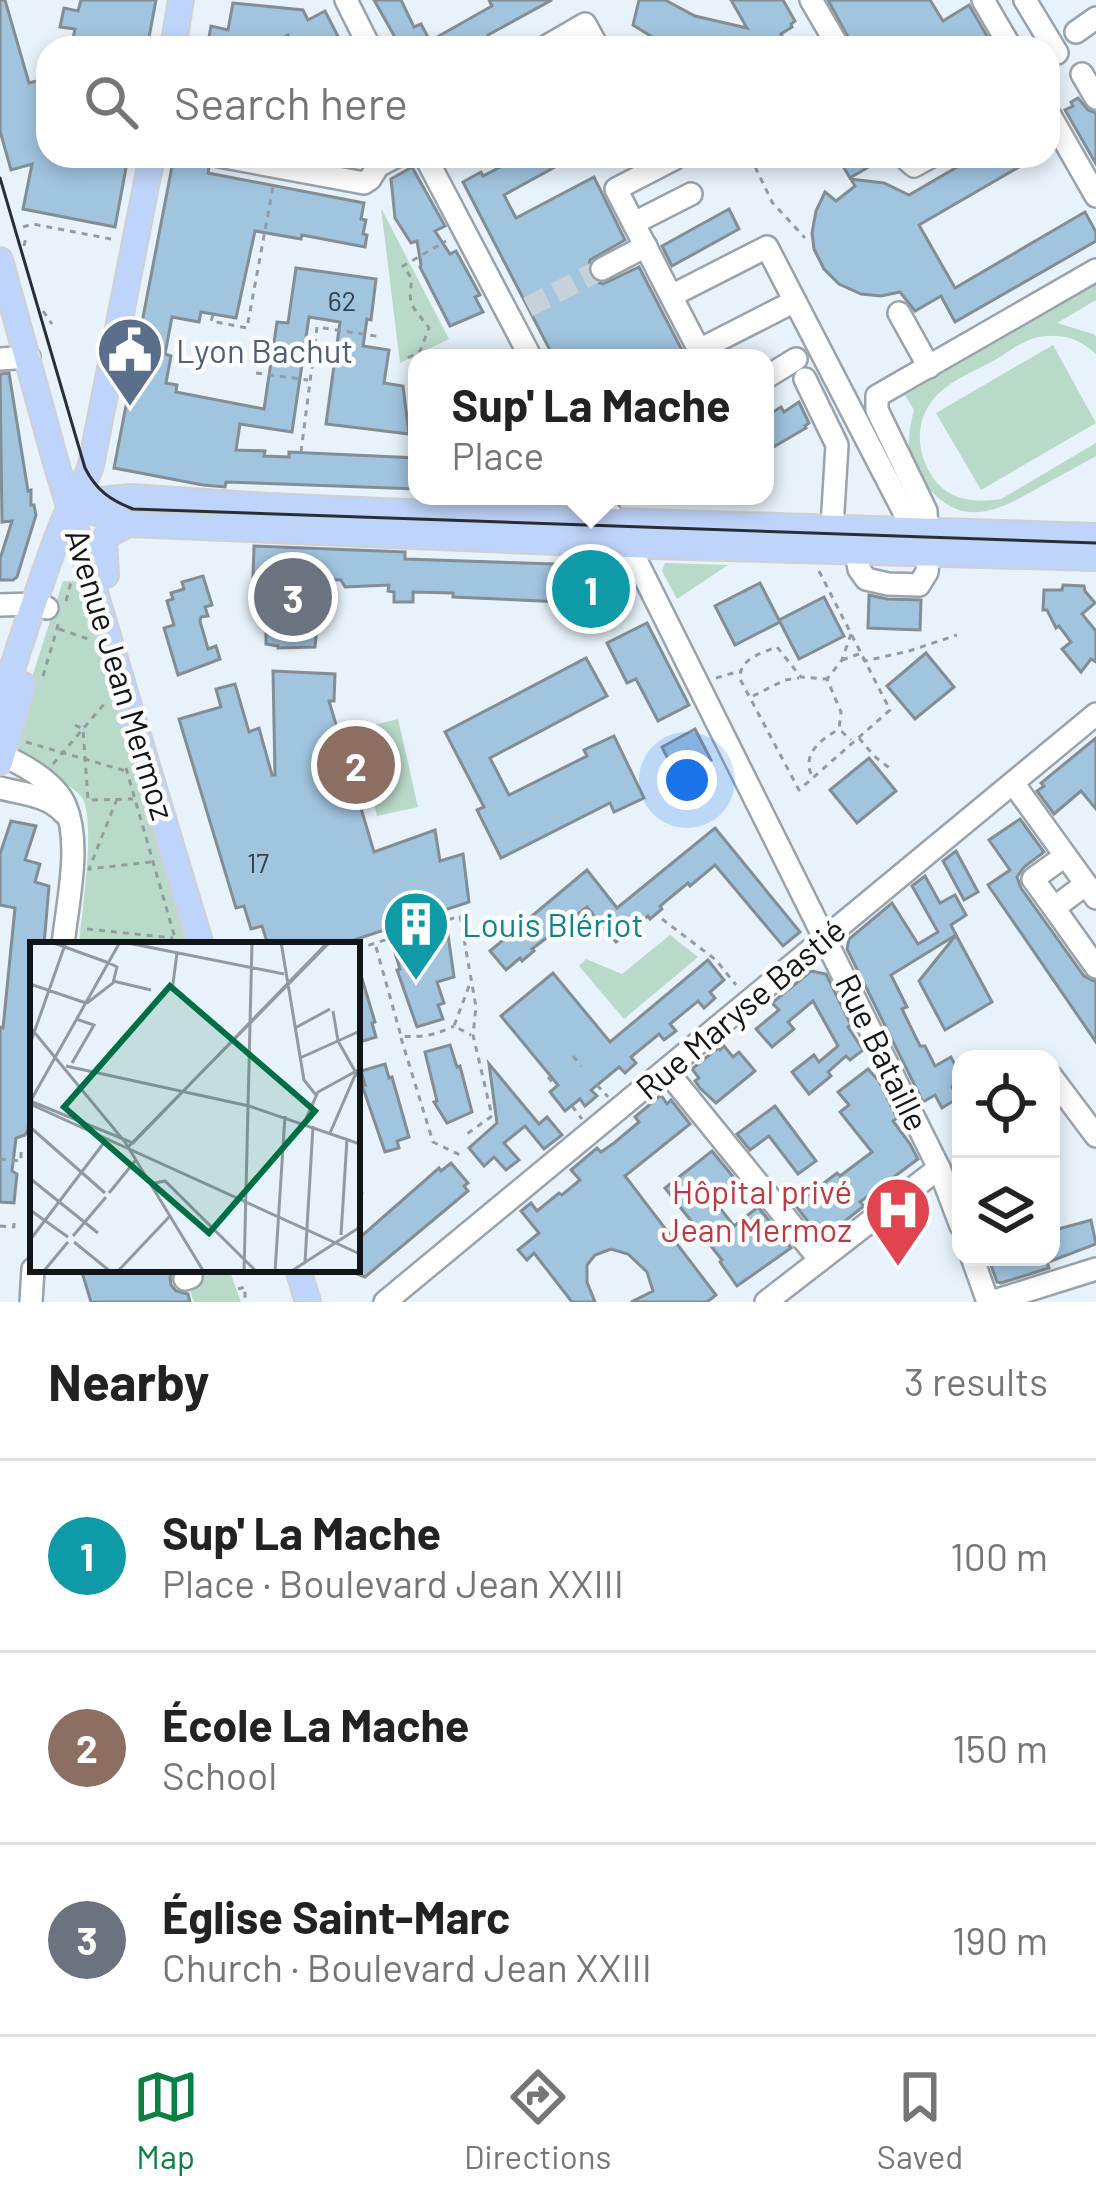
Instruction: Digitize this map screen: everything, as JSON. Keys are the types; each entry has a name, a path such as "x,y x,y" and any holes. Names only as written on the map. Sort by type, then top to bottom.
{"main road":[{"path":"175,36 182,0"},
{"path":"6,753 46,614 70,503 91,465 124,237 148,168"},
{"path":"0,260 70,503"},
{"path":"91,465 108,489 131,497"},
{"path":"70,503 131,497 832,527 1096,559"},
{"path":"70,503 128,524 626,544 856,550 923,537 1096,536"},
{"name":"Avenue Jean Mermoz","path":"70,503 106,575 213,942"},
{"name":"Avenue Jean Mermoz","path":"70,503 200,942"},
{"path":"106,575 107,535 128,524"},
{"path":"0,706 46,614"},
{"path":"299,1272 308,1302"},
{"path":"309,1272 318,1302"}],"street":[{"path":"346,0 364,36"},
{"path":"811,0 832,36"},
{"path":"983,0 1004,36"},
{"path":"1025,0 1047,36"},
{"path":"1076,32 1096,18"},
{"path":"564,36 585,24 592,36"},
{"path":"1082,74 1096,98"},
{"path":"1060,128 1089,168 1096,196"},
{"path":"282,168 364,183 377,168"},
{"path":"436,168 465,230 519,312 529,349"},
{"path":"657,168 616,189 698,349"},
{"path":"634,223 691,194"},
{"path":"602,269 646,246"},
{"path":"671,296 767,247 923,537"},
{"path":"923,537 926,511 877,410 877,396 1096,270"},
{"path":"701,349 795,301"},
{"path":"898,313 929,367"},
{"path":"0,359 29,357"},
{"path":"774,376 800,369 837,445 832,527"},
{"name":"Rue Bataille","path":"605,505 826,937 952,1201"},
{"path":"0,605 46,614"},
{"name":"Rue Maryse Bastié","path":"385,1302 1096,715"},
{"path":"6,753 45,781 66,807 73,847 63,942"},
{"path":"1013,783 1091,891 1054,908"},
{"path":"0,788 52,802 68,818"},
{"path":"1065,856 1033,879 1096,967"},
{"path":"666,1070 820,1260"},
{"path":"1060,1088 1096,1136"},
{"path":"766,1302 940,1168"},
{"path":"976,1266 990,1302 1096,1269"},
{"path":"31,1302 33,1272"}],"path":[{"path":"212,315 211,321 247,328 276,168"},
{"path":"756,168 772,202 805,238"},
{"path":"23,227 33,224 124,237"},
{"path":"421,349 429,328 412,306 408,295 412,279 403,266 465,230"},
{"path":"24,246 26,237"},
{"path":"248,289 255,291"},
{"path":"43,311 52,324"},
{"path":"220,316 220,323"},
{"path":"301,452 316,327 382,337"},
{"path":"256,373 310,380"},
{"path":"801,677 777,647 746,662 740,671 799,790 890,710 818,571 812,549"},
{"path":"44,674 46,614 72,581 77,600"},
{"path":"46,614 88,639"},
{"path":"827,679 842,660 851,634"},
{"path":"865,662 957,635"},
{"path":"842,660 859,654 865,662"},
{"path":"698,686 740,671"},
{"path":"750,698 785,680 827,679"},
{"path":"812,775 808,761 813,749 839,729 841,712 827,679"},
{"path":"47,771 106,702"},
{"path":"75,724 83,729"},
{"path":"83,729 88,800 135,800"},
{"path":"839,729 892,770"},
{"path":"6,753 63,752 127,771"},
{"path":"122,754 176,942"},
{"path":"117,800 89,869 153,862"},
{"path":"360,948 460,916 476,1007 473,1035 492,1116 464,1136"},
{"path":"662,919 716,960 750,1001"},
{"path":"87,929 175,938"},
{"path":"374,943 433,1142 460,1155"},
{"path":"401,1036 439,1034 454,1026 472,983"},
{"path":"454,1026 473,1035"},
{"path":"573,1056 581,1066"},
{"path":"548,1077 556,1087"},
{"path":"0,1159 21,1161 21,1151"},
{"path":"0,1226 14,1227 14,1216"},
{"path":"238,1289 245,1287 245,1302"}],"green space":[{"path":"381,208 449,339 429,349 408,349 408,359 400,363"},
{"path":"1096,284 1096,300 1057,323 1096,336 1096,354 1066,337 1025,342 944,389 930,403 920,435 923,458 934,479 948,492 973,500 1001,499 1096,443 1096,456 991,510 963,511 950,506 923,481 913,463 909,438 914,410 905,395"},
{"path":"1053,345 1096,423 981,490 936,413"},
{"path":"665,563 728,565 677,599 662,571"},
{"path":"63,581 84,582 186,942 79,942 88,843 85,805 73,789 14,755 11,742"},
{"path":"398,719 418,807 377,816 357,729"},
{"path":"670,935 698,957 624,1019 579,966 586,959 622,974"},
{"path":"184,1272 230,1272 241,1302 194,1302"}],"building":[{"path":"0,0 5,0 29,83 36,81 36,168 126,168 115,227 23,209 32,164 11,170 0,131"},
{"path":"81,0 156,0 149,36 74,36 75,29 60,27 64,8 78,11"},
{"path":"374,0 401,0 414,27 421,24 427,36 394,36"},
{"path":"489,0 552,0 488,35 439,36 492,6"},
{"path":"639,0 665,0 695,16 747,28 731,0 783,0 795,21 782,36 651,36 633,25"},
{"path":"828,0 930,0 943,21 969,5 987,36 848,36"},
{"path":"233,3 303,10 308,20 325,11 338,36 209,36 211,26 228,30"},
{"path":"1078,98 1096,113 1096,164 1065,110"},
{"path":"172,168 209,168 208,173 364,203 365,247 255,231 236,318 201,312 199,322 172,317 165,354 171,356 166,383 177,385 176,392 264,409 277,322 288,323 296,268 376,279 363,346 389,350 384,383 403,386 408,434 326,424 340,322 309,317 292,432 240,424 236,450 265,451 264,456 289,457 289,452 408,458 408,489 226,482 225,487 114,468"},
{"path":"413,168 445,226 435,231 450,254 456,251 480,295 475,297 483,312 450,326 420,267 417,241 411,243 395,218 391,179"},
{"path":"498,168 553,168 504,195 516,218 594,177 625,240 590,260 588,275 603,284 639,267 681,349 549,349 463,182 481,172 483,176"},
{"path":"844,168 867,168 850,178"},
{"path":"955,168 1017,168 919,225 955,288 1085,212 1096,241 955,322 941,296 915,311 900,292 861,294 839,284 814,249 816,211 825,192 836,201 855,186 851,179 884,183 909,195"},
{"path":"729,209 739,229 672,266 662,246"},
{"path":"9,373 36,515 17,577 0,580 0,559 12,521 2,522 0,374"},
{"path":"799,402 809,423 774,447 774,411 781,407 784,412"},
{"path":"254,546 405,552 405,559 610,569 625,601 596,616 592,608 586,611 562,602 453,597 453,593 413,592 413,602 394,602 389,585 345,587 341,580 308,579 306,616 318,616 315,647 278,648 266,644 266,634 268,615 279,615 280,578 253,577"},
{"path":"203,576 212,605 205,607 208,616 200,621 208,649 216,646 220,659 178,675 164,628 174,625 167,601 173,599 171,593 184,589 182,582"},
{"path":"760,583 779,620 824,597 844,636 799,659 780,622 735,645 715,606"},
{"path":"1063,585 1084,586 1095,603 1082,614 1096,631 1096,662 1091,659 1081,672 1062,649 1071,642 1043,610 1044,590 1062,590"},
{"path":"869,595 921,600 920,630 868,628"},
{"path":"647,623 689,705 658,721 636,679 627,683 607,643"},
{"path":"926,653 954,687 915,719 887,686"},
{"path":"586,658 607,696 490,758 509,795 587,756 584,750 614,736 644,798 614,812 610,803 501,858 477,810 484,807 445,732"},
{"path":"273,671 335,674 334,701 329,701 374,852 435,830 440,861 463,854 469,902 348,942 267,942 262,926 251,929 244,906 236,908 179,719 221,707 216,689 235,684 249,732 259,728 275,775"},
{"path":"695,729 711,760 677,777 662,747"},
{"path":"1096,738 1096,809 1081,791 1054,814 1037,791 1044,786 1041,783"},
{"path":"869,758 896,791 857,823 830,790"},
{"path":"1020,819 1044,852 1017,877 1084,976 1096,982 1096,1042 988,885 1010,870 989,840"},
{"path":"11,821 36,826 25,860 40,864 35,882 49,886 44,942 30,942 30,1107 28,1130 16,1138 14,1203 0,1202 0,1027 15,908 0,905 0,854"},
{"path":"715,828 800,932 783,946 715,865 616,942 587,907 506,970 490,951 587,870 617,908"},
{"path":"956,851 978,892 964,900 943,861"},
{"path":"925,876 940,903 955,895 966,915 951,925 956,935 891,975 920,1046 925,1046 935,1066 952,1059 952,1102 942,1108 935,1095 923,1102 847,949 849,939 892,903 918,944 938,932 912,886"},
{"name":"Louis Blériot","path":"448,935 454,977 437,982 443,1019 417,1027 395,953"},
{"path":"956,935 992,1002 945,1030 919,981"},
{"path":"708,960 724,980 710,992 715,998 704,1008 698,1001 670,1024 676,1031 664,1040 659,1034 631,1057 636,1063 625,1073 619,1067 591,1090 597,1096 585,1106 580,1099 565,1111 550,1092 558,1085 501,1016 553,973 610,1042"},
{"path":"811,971 826,974 863,1050 850,1060 846,1056 809,1094 792,1072 814,1055 819,1062 838,1046 813,1001 788,1022 794,1029 772,1047 756,1029 779,1010 772,1003"},
{"path":"360,972 375,1022 376,1037 360,1042"},
{"path":"450,1045 472,1112 447,1123 434,1102 425,1052"},
{"path":"724,1046 733,1057 739,1052 755,1071 716,1103 695,1081 699,1078 692,1069"},
{"path":"385,1064 409,1137 397,1141 399,1148 385,1152 361,1071"},
{"path":"489,1064 539,1124 547,1117 562,1135 544,1149 525,1126 504,1143 519,1160 506,1170 494,1157 484,1166 469,1148 497,1123"},
{"path":"868,1069 879,1081 897,1118 893,1121 918,1159 860,1202 864,1206 822,1239 795,1205 872,1152 840,1112 849,1105 838,1092"},
{"path":"661,1095 690,1124 625,1176 716,1295 707,1302 631,1302 653,1291 647,1272 628,1254 611,1249 595,1255 587,1265 595,1302 572,1302 534,1253 527,1260 518,1250 539,1233 521,1211 531,1203 537,1211 562,1195 580,1180 571,1170 597,1148 601,1152 614,1143"},
{"path":"775,1106 816,1161 798,1174 769,1136 750,1150 737,1134"},
{"path":"712,1151 735,1179 712,1198 734,1226 758,1207 791,1248 737,1286 665,1188"},
{"path":"451,1163 468,1183 464,1186 468,1191 365,1277 357,1274 360,1237 439,1168"},
{"path":"1091,1220 1096,1244 1060,1258 1060,1229"},
{"path":"991,1266 1048,1266 1001,1283"},
{"path":"82,1272 172,1272 171,1285 188,1294 190,1302 91,1302"}],"tunnel":[{"path":"528,307 602,269"}],"tram line":[{"path":"0,178 85,468 104,493 133,509 1096,543"}],"place":[{"name":"Lyon Bachut","path":"130,409"},
{"name":"Sup' La Mache","path":"591,589"},
{"name":"Église Saint-Marc","path":"293,597"},
{"name":"École La Mache","path":"356,765"},
{"name":"Louis Blériot","path":"416,983"},
{"name":"Hôpital privé Jean Mermoz","path":"898,1269"}]}
